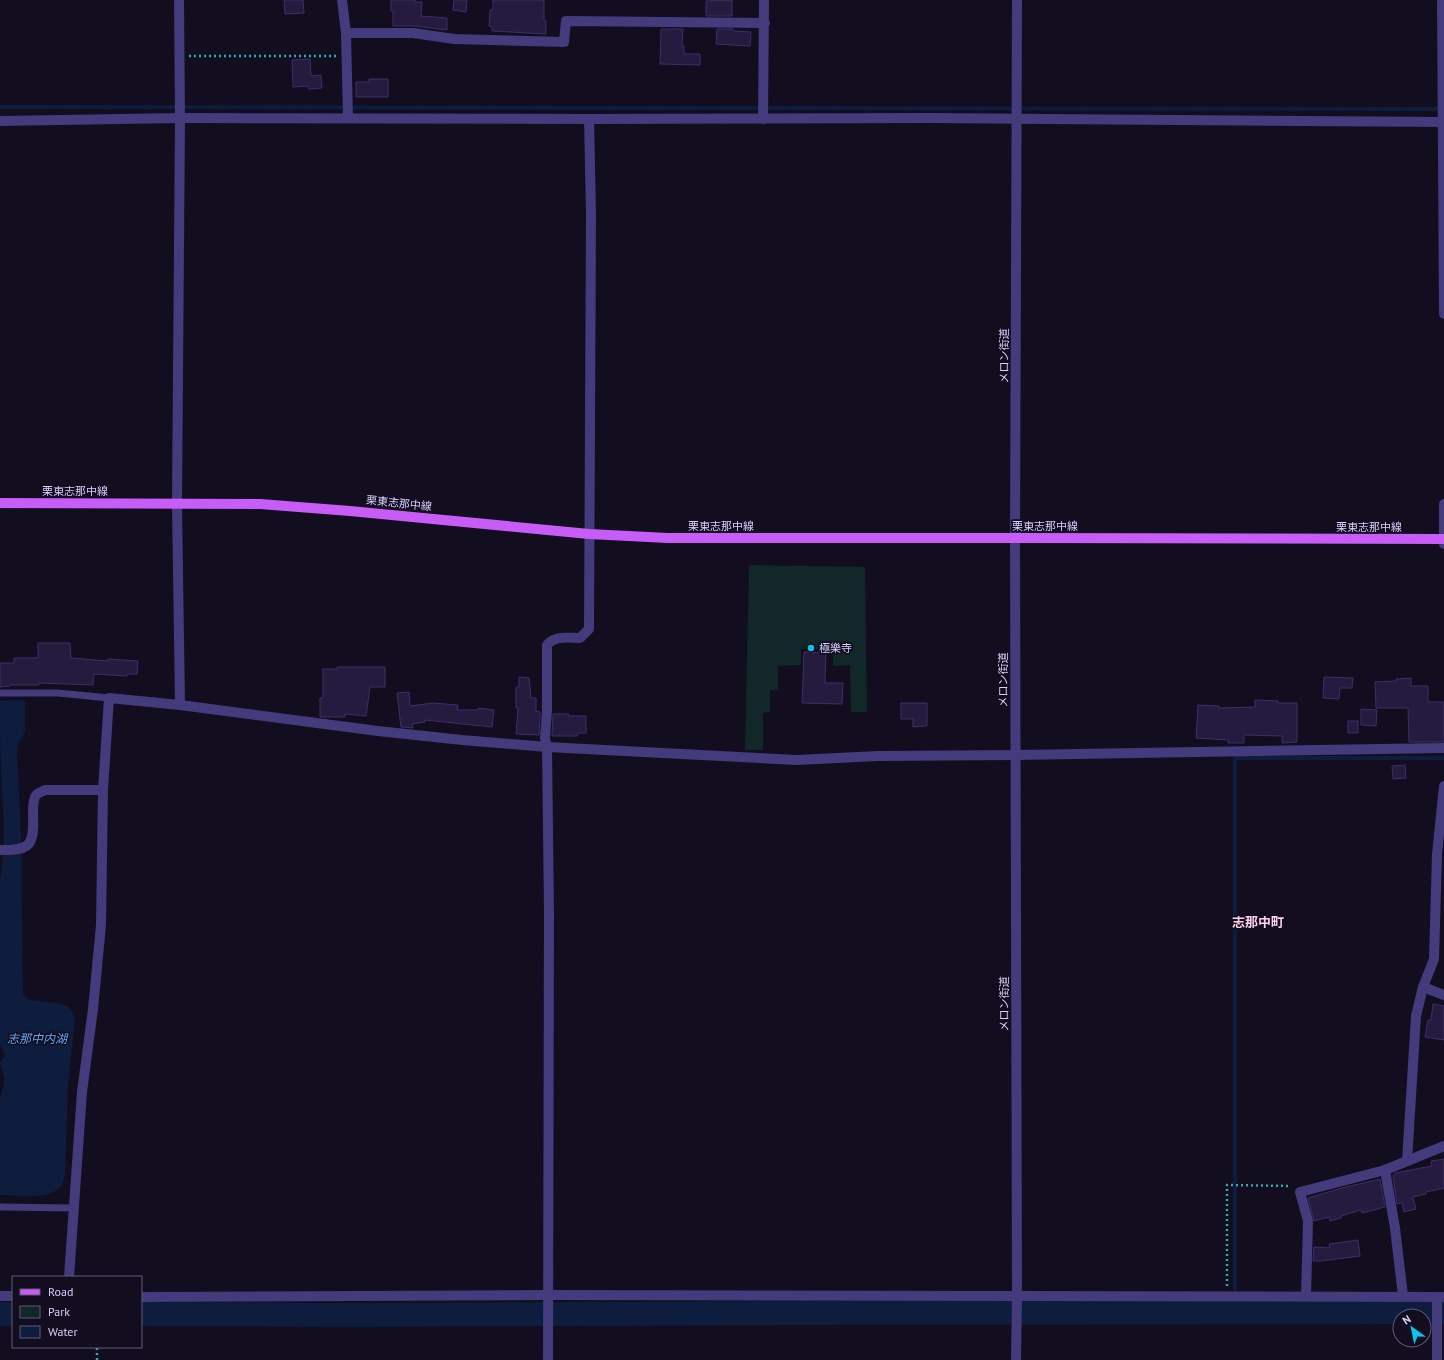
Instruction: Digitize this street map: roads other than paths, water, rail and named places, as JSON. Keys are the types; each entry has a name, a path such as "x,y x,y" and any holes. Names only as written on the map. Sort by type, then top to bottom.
{"main road":[{"name":"栗東志那中線","path":"0,503 260,504 350,511 589,534 668,538 1444,539"}],"street":[{"path":"179,0 180,117 177,504 180,705"},
{"path":"342,0 346,34 348,115"},
{"path":"764,0 764,115"},
{"name":"メロン街道","path":"1016,1360 1015,538 1018,116 1017,0"},
{"path":"1442,0 1444,104 1444,314"},
{"path":"346,34 413,33 454,39 564,42 566,21 765,23"},
{"path":"0,121 348,115 589,119 764,115 933,118 1018,116 1444,122"},
{"path":"548,1360 549,912 547,747 545,738 547,710 547,645 550,641 557,638 580,638 588,629 591,229 589,119"},
{"path":"1444,504 1444,544"},
{"path":"69,1276 82,1092 93,1009 101,925 103,790 109,698 180,705 378,731 462,740 547,747 797,760 878,756 1444,748"},
{"path":"1407,1162 1416,1016 1422,987 1434,959 1437,854 1444,786"},
{"path":"0,850 24,848 31,842 34,834 34,797 38,793 45,790 103,790"},
{"path":"1422,987 1444,995"},
{"path":"1306,1296 1308,1221 1300,1192 1385,1170 1444,1146"},
{"path":"1385,1170 1395,1228 1402,1296"},
{"path":"142,1297 548,1295 1017,1300 1227,1296 1402,1296 1439,1298 1437,1322 1437,1360"},
{"path":"0,1296 12,1296"}],"lane":[{"path":"0,693 58,693 109,698"},
{"path":"0,1207 74,1208"}],"water":[{"name":"志那中内湖","path":"23,700 25,702 25,732 18,744 17,751 21,834 23,994 27,999 61,1004 70,1008 75,1020 68,1085 65,1175 62,1185 56,1191 49,1194 32,1196 0,1195 0,1099 4,1079 0,1063 5,1056 0,1044 0,880 4,826 0,701"}],"waterway":[{"path":"0,107 1442,109"},
{"path":"1235,1312 1235,758 1444,758"},
{"path":"142,1314 339,1315 1444,1312"},
{"path":"0,1314 12,1314"}],"place":[{"name":"極樂寺","path":"811,648"}],"district":[{"name":"志那中町","path":"1258,922"}]}
